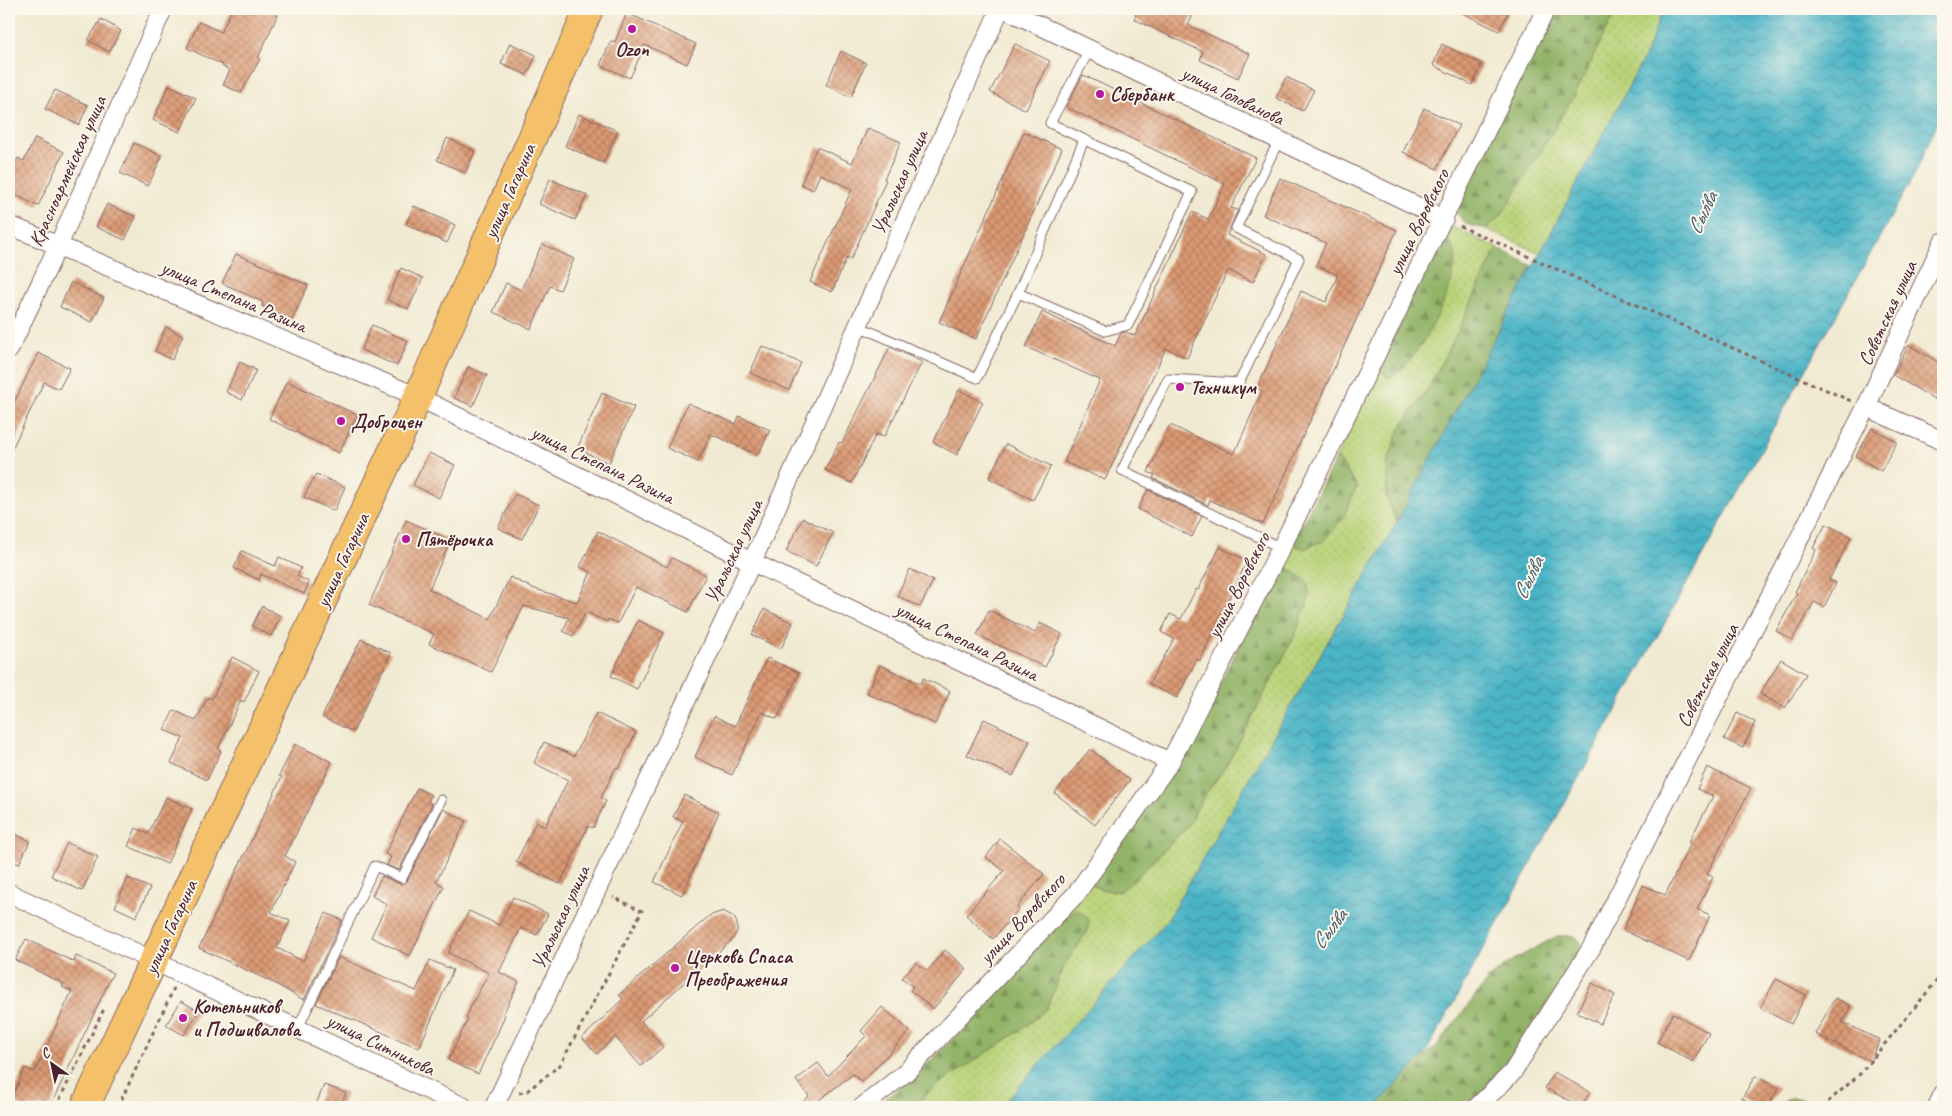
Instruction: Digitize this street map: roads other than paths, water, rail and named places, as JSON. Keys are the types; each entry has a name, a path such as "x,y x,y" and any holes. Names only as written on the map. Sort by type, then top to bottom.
{"main road":[{"name":"улица Гагарина","path":"85,1107 418,397 589,9"}],"street":[{"name":"Красноармейская улица","path":"9,350 58,246 162,9"},
{"name":"Уральская улица","path":"495,1104 752,562 1000,9"},
{"name":"улица Голованова","path":"1005,9 1449,221"},
{"name":"улица Воровского","path":"862,1107 906,1073 1076,894 1170,762 1449,221 1546,9"},
{"name":"улица Степана Разина","path":"9,225 418,397 752,562 1170,762"},
{"name":"Советская улица","path":"1477,1107 1512,1073 1592,947 1943,242"},
{"path":"1861,405 1943,441"},
{"name":"улица Ситникова","path":"9,892 464,1107"},
{"path":"1936,1107 1943,1094"}],"lane":[{"path":"1018,293 1105,331 1128,325 1192,192 1050,123 1090,49"},
{"path":"858,326 977,378 1018,293 1084,140"},
{"path":"1279,140 1236,228 1299,259 1239,383 1168,379 1122,470 1281,548"},
{"path":"298,1028 375,866 402,878 441,800"}],"water":[{"name":"Сы́лва","path":"1663,9 1943,9 1943,109 1917,170 1424,1056 1375,1107 998,1107 1008,1099 1166,922 1397,522 1646,54"}],"place":[{"name":"Ozon","path":"632,29"},
{"name":"Сбербанк","path":"1100,94"},
{"name":"Техникум","path":"1180,387"},
{"name":"Доброцен","path":"341,421"},
{"name":"Пятёрочка","path":"406,539"},
{"name":"Церковь Спаса Преображения","path":"675,968"},
{"name":"Котельников и Подшивалова","path":"183,1018"}]}
